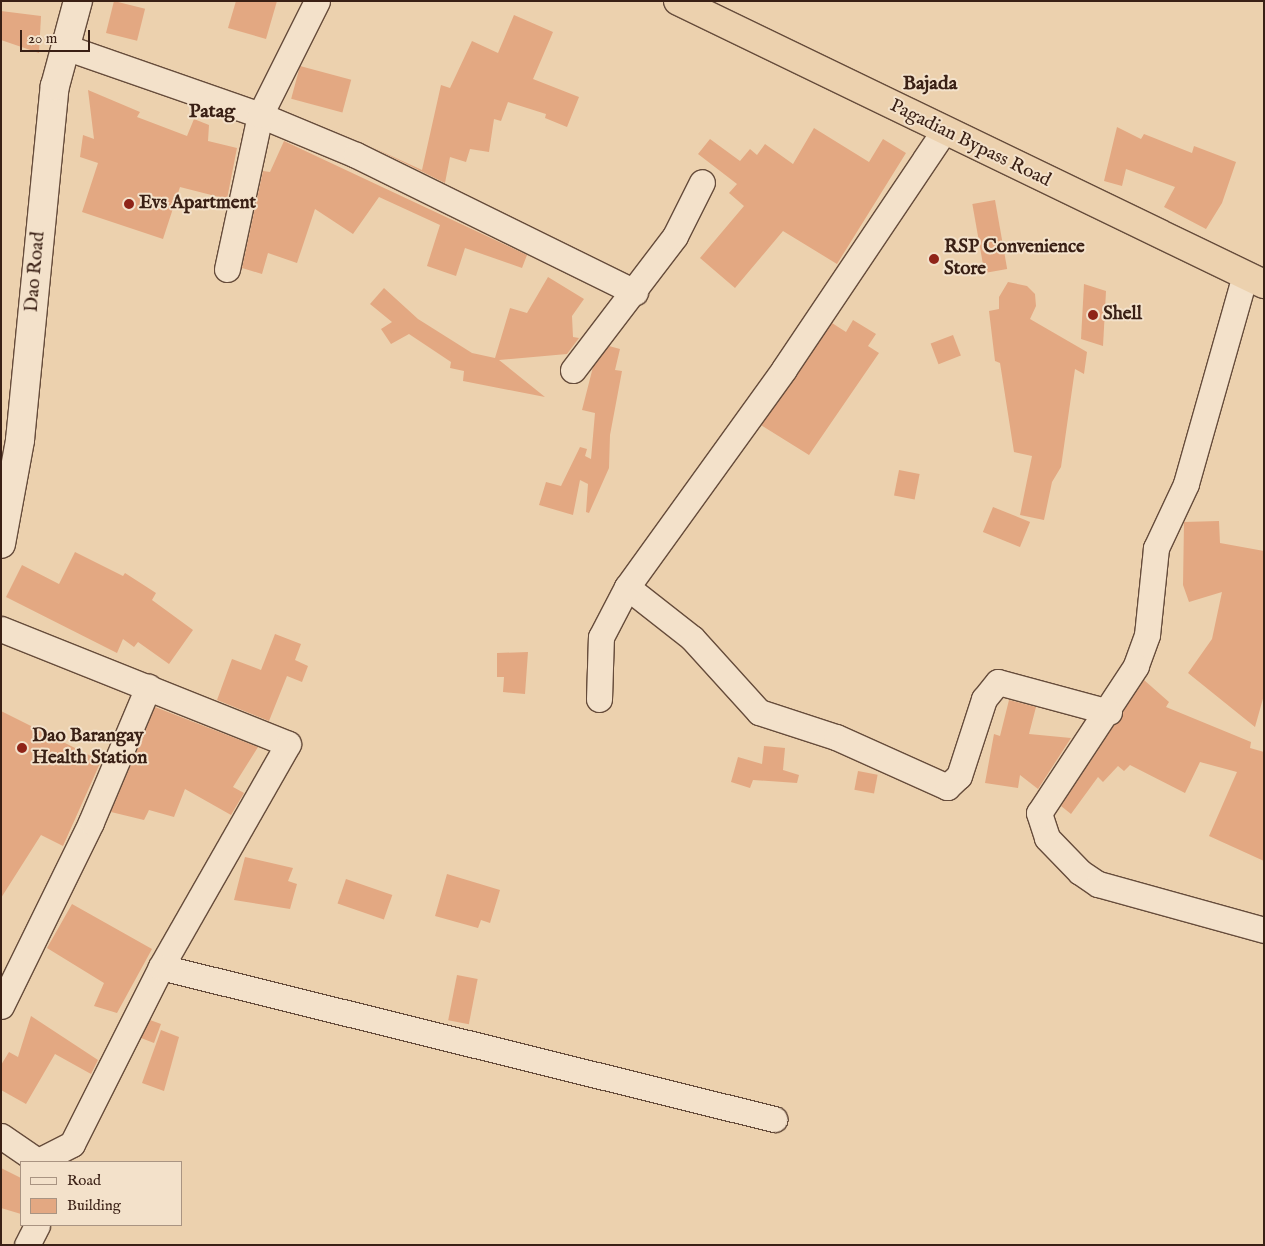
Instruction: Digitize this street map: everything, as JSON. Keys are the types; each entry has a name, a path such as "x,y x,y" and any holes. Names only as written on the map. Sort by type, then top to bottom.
{"highway":[{"name":"Pagadian Bypass Road","path":"678,1 1254,279"}],"street":[{"name":"Dao Road","path":"1,544 20,440 46,170 65,47 78,1"},
{"path":"227,269 260,115 317,1"},
{"path":"65,47 260,115 465,206 635,292"},
{"path":"598,699 601,637 626,588 784,369 944,131"},
{"path":"573,370 635,292 675,236 702,182"},
{"path":"1254,279 1186,484 1156,548 1146,635 1136,666 1108,712 1044,801 1039,813 1047,838 1080,872 1098,884 1264,930"},
{"path":"626,588 692,638 759,712 836,737 947,787 960,776 984,699 998,682 1108,712"},
{"path":"1,629 288,744 161,967 72,1144 40,1161"},
{"path":"1,1006 91,822 148,688"},
{"path":"161,967 774,1118"},
{"path":"1,1136 37,1161"},
{"path":"27,1245 36,1226"}],"building":[{"path":"114,1 145,9 137,41 106,33"},
{"path":"236,1 277,1 266,39 228,28"},
{"path":"1,11 41,16 39,53 1,40"},
{"path":"514,15 553,32 533,79 579,97 567,127 545,118 546,114 508,102 501,121 494,119 489,152 470,149 466,162 450,157 445,183 372,147 422,170 441,85 450,88 472,41 498,53"},
{"path":"300,66 351,80 342,113 291,99"},
{"path":"88,90 140,112 137,117 187,136 194,119 209,125 208,141 237,148 227,199 180,187 163,239 82,212 98,163 80,157 83,135 94,139"},
{"path":"1117,127 1141,139 1144,134 1192,153 1194,146 1236,162 1222,203 1206,229 1164,207 1175,187 1126,169 1122,186 1104,181"},
{"path":"814,128 869,162 883,139 906,153 837,264 783,231 735,288 700,258 744,206 729,193 737,184 698,154 710,139 740,161 750,149 757,155 765,144 793,164"},
{"path":"284,141 527,255 522,268 465,248 456,276 427,266 440,225 379,197 353,234 315,209 297,263 268,253 262,274 242,268 263,171 270,172"},
{"path":"995,200 1007,269 985,273 972,204"},
{"path":"548,277 584,299 572,316 573,337 579,338 567,354 499,360 545,397 463,381 464,371 450,368 451,362 409,334 391,344 381,329 392,322 370,304 384,288 418,319 472,353 495,358 510,308 527,313"},
{"path":"1008,282 1027,286 1035,294 1036,306 1030,319 1087,352 1084,374 1075,369 1061,467 1052,482 1044,520 1020,515 1032,456 1014,452 1000,363 995,361 989,311 999,309 999,297"},
{"name":"Shell","path":"1084,284 1106,291 1103,346 1081,339"},
{"path":"853,320 876,334 868,346 879,353 809,455 761,425 832,323 846,332"},
{"path":"953,335 961,356 938,364 931,344"},
{"path":"609,346 620,349 615,370 622,371 610,435 609,468 589,513 586,512 588,484 580,480 573,515 539,505 546,482 561,486 580,447 587,449 585,456 591,459 595,413 582,410 593,367"},
{"path":"899,470 920,474 915,500 894,496"},
{"path":"993,507 1030,522 1020,547 983,532"},
{"path":"1219,521 1220,543 1264,551 1264,695 1255,727 1188,673 1212,639 1222,592 1189,602 1183,585 1184,522"},
{"path":"75,552 123,576 125,573 156,593 152,600 193,630 169,664 138,642 134,647 123,639 117,653 6,597 22,565 59,584"},
{"path":"275,634 301,644 295,660 308,666 302,682 287,676 269,721 217,700 232,659 261,670"},
{"path":"528,652 525,694 503,692 504,677 497,677 497,653"},
{"path":"1144,680 1169,702 1166,707 1251,742 1250,748 1264,752 1264,861 1209,836 1237,772 1200,762 1185,793 1130,765 1124,771 1118,766 1103,782 1098,777 1071,814 1061,806"},
{"path":"1009,700 1036,707 1029,734 1071,738 1038,789 1020,775 1018,788 985,783 994,734 1000,736"},
{"path":"155,707 258,747 233,787 244,793 231,815 185,789 174,817 149,810 144,820 111,812"},
{"path":"1,711 101,761 63,846 41,835 1,898"},
{"path":"764,746 785,748 783,770 799,775 797,783 753,780 750,788 731,782 738,757 762,764"},
{"path":"858,771 878,775 874,793 854,790"},
{"path":"245,857 293,868 288,881 297,884 290,909 234,900"},
{"path":"447,874 500,890 490,923 481,920 478,928 435,916"},
{"path":"346,879 392,895 384,920 338,904"},
{"path":"72,904 152,949 117,1013 94,1006 104,983 47,948"},
{"path":"457,975 478,979 469,1024 448,1020"},
{"path":"31,1016 98,1060 91,1074 55,1054 26,1104 1,1090 1,1065 9,1052 18,1057"},
{"path":"150,1020 161,1024 154,1043 141,1038"},
{"path":"161,1030 179,1037 164,1091 142,1083"},
{"path":"1,1168 20,1178 20,1214 1,1208"}],"place":[{"name":"Evs Apartment","path":"129,204"},
{"name":"RSP Convenience Store","path":"934,259"},
{"name":"Shell","path":"1093,315"},
{"name":"Dao Barangay Health Station","path":"22,748"}],"district":[{"name":"Bajada","path":"930,83"},
{"name":"Patag","path":"212,111"}]}
